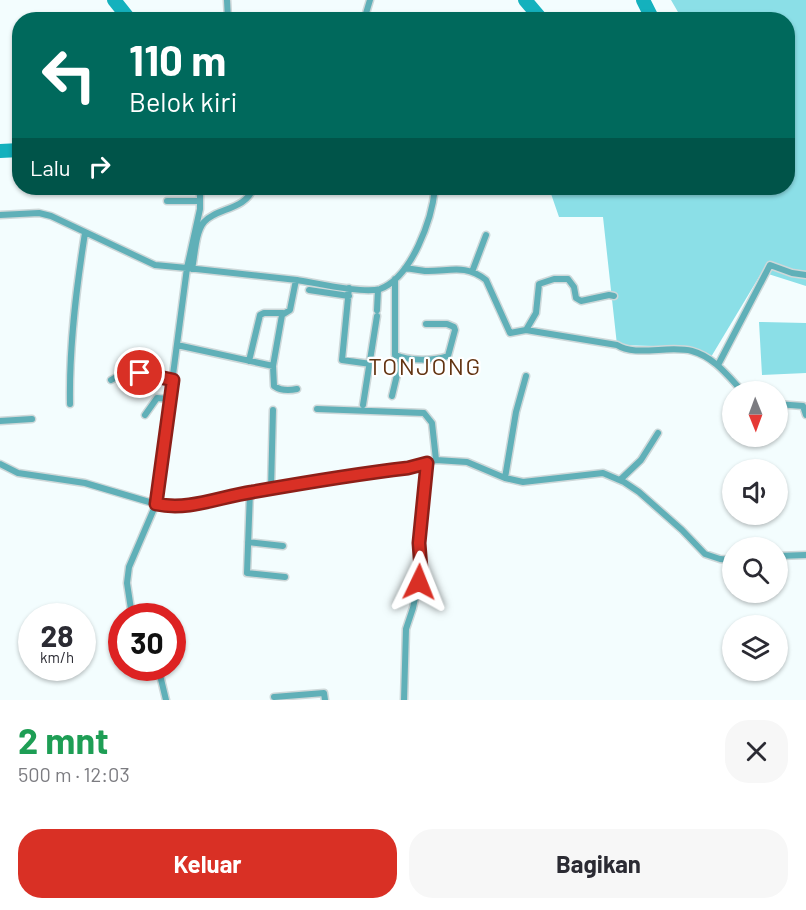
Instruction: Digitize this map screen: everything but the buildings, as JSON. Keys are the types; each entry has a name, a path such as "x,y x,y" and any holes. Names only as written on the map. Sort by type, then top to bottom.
{"street":[{"path":"130,603 127,583 129,567 156,504 177,345 200,209 200,195"},
{"path":"190,268 202,225 208,219 243,202 250,195"},
{"path":"0,215 39,213 51,216 155,265 296,280 366,291 378,290 395,279 405,268 423,236 434,195"},
{"path":"167,201 200,201"},
{"path":"70,404 70,359 76,287 85,233"},
{"path":"472,272 486,235"},
{"path":"718,365 770,265 792,273 806,275"},
{"path":"405,268 426,271 454,268 472,272 486,280 510,333 526,330 617,345 629,350 672,348 691,351 718,365 733,381"},
{"path":"395,279 395,355 401,358 428,359 448,356 454,327 447,324 426,324"},
{"path":"526,330 536,313 540,283 554,279 568,279 574,287 576,298 581,301 614,296"},
{"path":"249,362 260,315 283,313 290,310 296,280"},
{"path":"350,288 342,360 371,364"},
{"path":"309,290 349,296"},
{"path":"363,405 371,364 378,290"},
{"path":"283,313 273,366 274,386 287,391 297,389"},
{"path":"177,345 273,366"},
{"path":"392,396 401,358"},
{"path":"111,380 118,375 140,373 173,380"},
{"path":"505,478 516,412 526,376"},
{"path":"145,415 157,398 170,399"},
{"path":"788,404 803,406 806,415"},
{"path":"317,409 423,412 432,423 436,460"},
{"path":"271,489 273,410"},
{"path":"0,421 32,419"},
{"path":"620,480 641,460 658,432"},
{"path":"0,464 18,473 85,483 171,507 189,506 250,492 408,468 436,460 467,462 505,478 530,482 603,473 620,480 660,509 705,554 722,559"},
{"path":"404,700 406,629 421,569 419,543 427,463"},
{"path":"250,492 247,573 285,577"},
{"path":"248,542 283,546"},
{"path":"788,556 806,555"},
{"path":"161,681 166,700"},
{"path":"274,697 324,693 325,700"}],"shaded area":[{"path":"671,0 806,0 806,286 762,272 711,357 654,346 617,345 603,217 559,217 551,195 795,195 795,12 678,12"},
{"path":"759,322 806,323 806,373 762,375"}],"waterway":[{"path":"114,0 124,12"},
{"path":"525,0 535,12"},
{"path":"643,0 649,12"},
{"path":"0,151 12,150"}],"district":[{"name":"TONJONG","path":"425,367"}],"route":[{"path":"140,373 173,380 156,504 171,507 189,506 250,492 408,468 427,463 419,543 421,569 419,582"}]}
